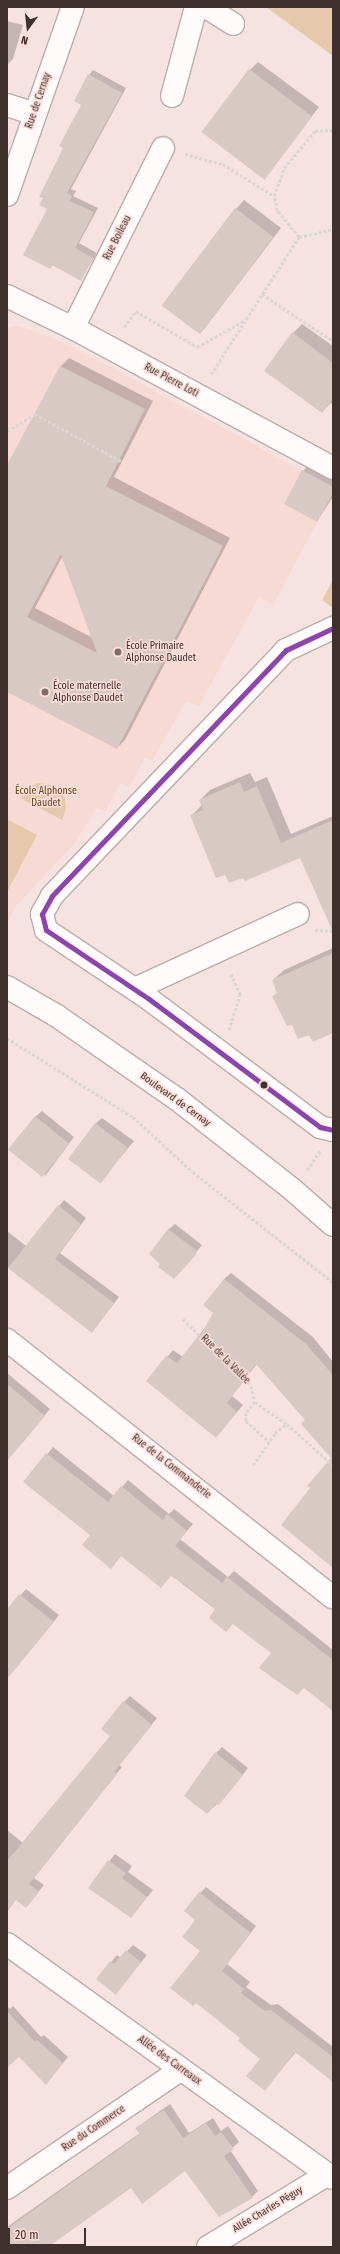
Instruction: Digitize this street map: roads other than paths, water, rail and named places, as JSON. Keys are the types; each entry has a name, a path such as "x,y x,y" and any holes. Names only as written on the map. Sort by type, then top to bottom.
{"street":[{"name":"Rue de Cernay","path":"7,195 34,114 73,7"},
{"path":"172,96 196,7"},
{"path":"206,7 233,24"},
{"path":"7,105 34,114"},
{"name":"Rue Boileau","path":"74,328 163,148"},
{"name":"Rue Pierre Loti","path":"7,296 74,328 198,395 263,439 333,468"},
{"path":"329,1137 320,1128 135,989 46,930 42,914 52,896 286,650 333,628"},
{"path":"135,989 298,914"},
{"name":"Boulevard de Cernay","path":"7,987 57,1016 177,1099 293,1190 333,1225"},
{"name":"Rue de la Commanderie","path":"7,1340 333,1597"},
{"name":"Allée des Carreaux","path":"7,1944 180,2070 330,2176"},
{"name":"Rue du Commerce","path":"7,2188 180,2070"},
{"name":"Allée Charles Péguy","path":"208,2247 330,2176"}],"place":[{"name":"École Primaire Alphonse Daudet","path":"118,652"},
{"name":"École maternelle Alphonse Daudet","path":"45,692"}],"park label":[{"name":"École Alphonse Daudet","path":"46,796"}]}
